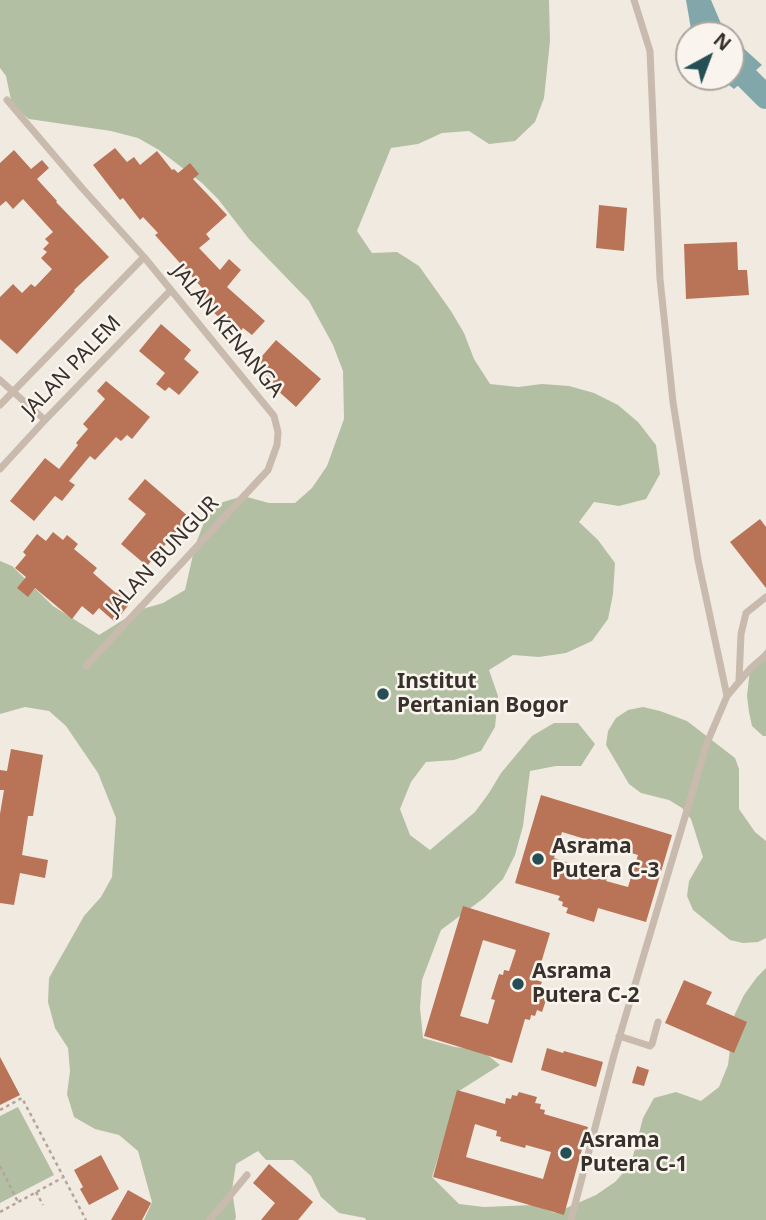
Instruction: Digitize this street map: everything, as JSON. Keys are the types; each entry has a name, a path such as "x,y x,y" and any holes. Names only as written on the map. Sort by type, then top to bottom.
{"lane":[{"path":"634,0 650,51 660,279 673,402 698,560 727,695"},
{"name":"JALAN KENANGA","path":"7,100 144,257 274,416 278,432 277,446 268,470"},
{"name":"JALAN PALEM","path":"0,405 144,257"},
{"name":"JALAN PALEM","path":"0,469 44,419 171,290"},
{"path":"0,380 44,419"},
{"name":"JALAN BUNGUR","path":"86,666 268,470"},
{"path":"739,682 741,634 746,613 766,597"},
{"path":"571,1220 620,1036 707,743 727,695 750,668 766,655"},
{"path":"620,1036 650,1046 658,1022"},
{"path":"210,1220 247,1175"}],"path":[{"path":"0,1110 22,1098 86,1220"},
{"path":"0,1166 18,1202"},
{"path":"0,1212 63,1178"},
{"path":"36,1192 43,1205"}],"green space":[{"path":"0,0 549,0 550,41 544,98 535,122 515,141 489,144 469,131 442,133 418,144 391,148 357,231 372,253 397,252 419,266 451,311 464,333 474,359 490,384 518,387 542,384 569,386 594,393 618,405 638,422 656,445 660,474 646,499 619,506 594,502 579,522 598,540 615,563 608,619 592,641 566,653 539,657 513,655 489,670 498,696 495,727 481,751 454,760 426,762 411,782 400,809 410,835 430,850 475,812 501,773 532,736 554,723 578,723 595,744 581,766 556,766 530,771 523,826 515,855 503,879 484,898 441,930 422,980 420,1008 423,1038 455,1047 481,1050 500,1065 459,1091 432,1177 459,1204 484,1207 533,1205 555,1213 596,1195 615,1182 631,1164 643,1118 654,1098 676,1092 701,1101 719,1087 728,1065 734,1016 744,995 766,968 766,1220 366,1220 339,1213 321,1197 311,1176 293,1160 266,1160 258,1151 236,1164 232,1190 235,1220 144,1220 152,1202 138,1151 119,1135 95,1129 74,1117 67,1094 70,1071 68,1048 55,1028 48,1002 49,978 84,916 101,897 112,877 116,818 98,773 66,726 49,711 25,707 0,714 0,561 12,566 53,606 99,635 139,610 163,603 185,590 195,546 205,520 220,503 243,496 269,503 295,503 312,488 327,466 344,419 343,371 333,345 309,301 249,239 202,183 159,150 138,138 111,131 29,119 12,105 6,76 0,68"},
{"path":"766,649 766,736 763,736 752,726 747,696 750,669"},
{"path":"643,707 687,721 735,758 739,769 739,809 755,832 766,841 766,938 758,942 743,943 730,940 693,910 687,896 689,881 703,857 691,819 682,808 669,800 641,793 629,784 606,745 608,731 616,718 628,710"},
{"path":"18,1107 54,1175 0,1203 0,1116"}],"water":[{"path":"686,0 711,0 720,21 690,21"},
{"path":"745,50 762,65 745,80"}],"building":[{"path":"115,148 127,162 134,157 140,165 157,151 172,170 178,173 190,163 199,174 193,179 227,215 206,234 210,239 199,248 220,270 229,259 241,270 227,287 265,321 252,335 243,328 238,334 196,297 203,289 155,235 158,233 143,217 140,220 123,198 120,200 93,165"},
{"path":"14,150 31,169 42,160 49,168 37,179 109,257 74,290 17,354 0,339 0,297 13,284 22,293 31,284 35,287 52,269 41,258 47,252 43,249 49,243 45,239 53,232 23,199 13,209 6,201 0,206 0,163"},
{"path":"599,205 627,208 624,251 596,248"},
{"path":"737,242 738,270 747,270 749,295 686,299 684,244"},
{"path":"161,324 191,350 184,359 199,372 179,395 169,387 165,391 156,384 165,373 139,351"},
{"path":"276,340 321,379 296,407 257,372 261,368 256,363"},
{"path":"106,381 150,417 132,439 127,435 121,441 116,437 95,460 90,456 69,481 75,485 62,501 55,496 34,521 10,501 45,458 59,469 88,429 83,424 105,399 97,391"},
{"path":"145,479 189,517 147,566 121,544 146,514 128,499"},
{"path":"760,519 766,527 766,588 730,542"},
{"path":"53,532 63,540 67,535 78,544 74,549 97,568 93,573 131,602 115,622 99,608 93,615 82,606 72,619 35,588 28,597 17,588 26,577 15,568 26,555 23,552 37,534 46,541"},
{"path":"11,749 43,755 33,816 28,816 22,855 48,860 45,878 20,873 14,905 0,903 0,814 4,790 0,790 0,770 7,771"},
{"name":"Asrama Putera C-3","path":"541,795 672,835 646,922 598,908 594,922 566,913 568,908 562,906 563,902 558,900 560,896 515,883","holes":["562,832 638,855 628,887 606,881 608,876 603,874 604,870 579,863 578,866 554,858"]},
{"name":"Asrama Putera C-2","path":"463,906 550,933 536,980 542,982 540,986 545,987 543,993 548,994 542,1012 537,1010 530,1020 525,1019 512,1063 424,1036","holes":["483,940 516,950 509,971 504,970 503,975 499,974 491,999 495,1000 488,1024 460,1016"]},
{"path":"684,980 712,992 706,1004 747,1022 734,1053 665,1023"},
{"path":"547,1048 603,1062 596,1087 541,1070"},
{"path":"0,1057 20,1095 0,1105"},
{"path":"637,1066 649,1070 644,1086 632,1083"},
{"name":"Asrama Putera C-1","path":"457,1090 505,1104 506,1098 511,1099 512,1095 517,1096 519,1092 537,1097 535,1103 541,1104 540,1109 545,1110 544,1114 588,1127 564,1215 433,1177","holes":["475,1124 497,1131 496,1136 501,1137 500,1141 551,1152 543,1179 466,1157"]},
{"path":"101,1155 119,1189 89,1205 74,1170"},
{"path":"269,1164 313,1202 298,1220 261,1220 275,1203 253,1183"},
{"path":"128,1190 151,1203 142,1220 111,1220"}],"waterway":[{"path":"745,76 766,97"}],"place":[{"name":"Institut Pertanian Bogor","path":"383,694"},
{"name":"Asrama Putera C-3","path":"538,859"},
{"name":"Asrama Putera C-2","path":"518,984"},
{"name":"Asrama Putera C-1","path":"566,1153"}]}
